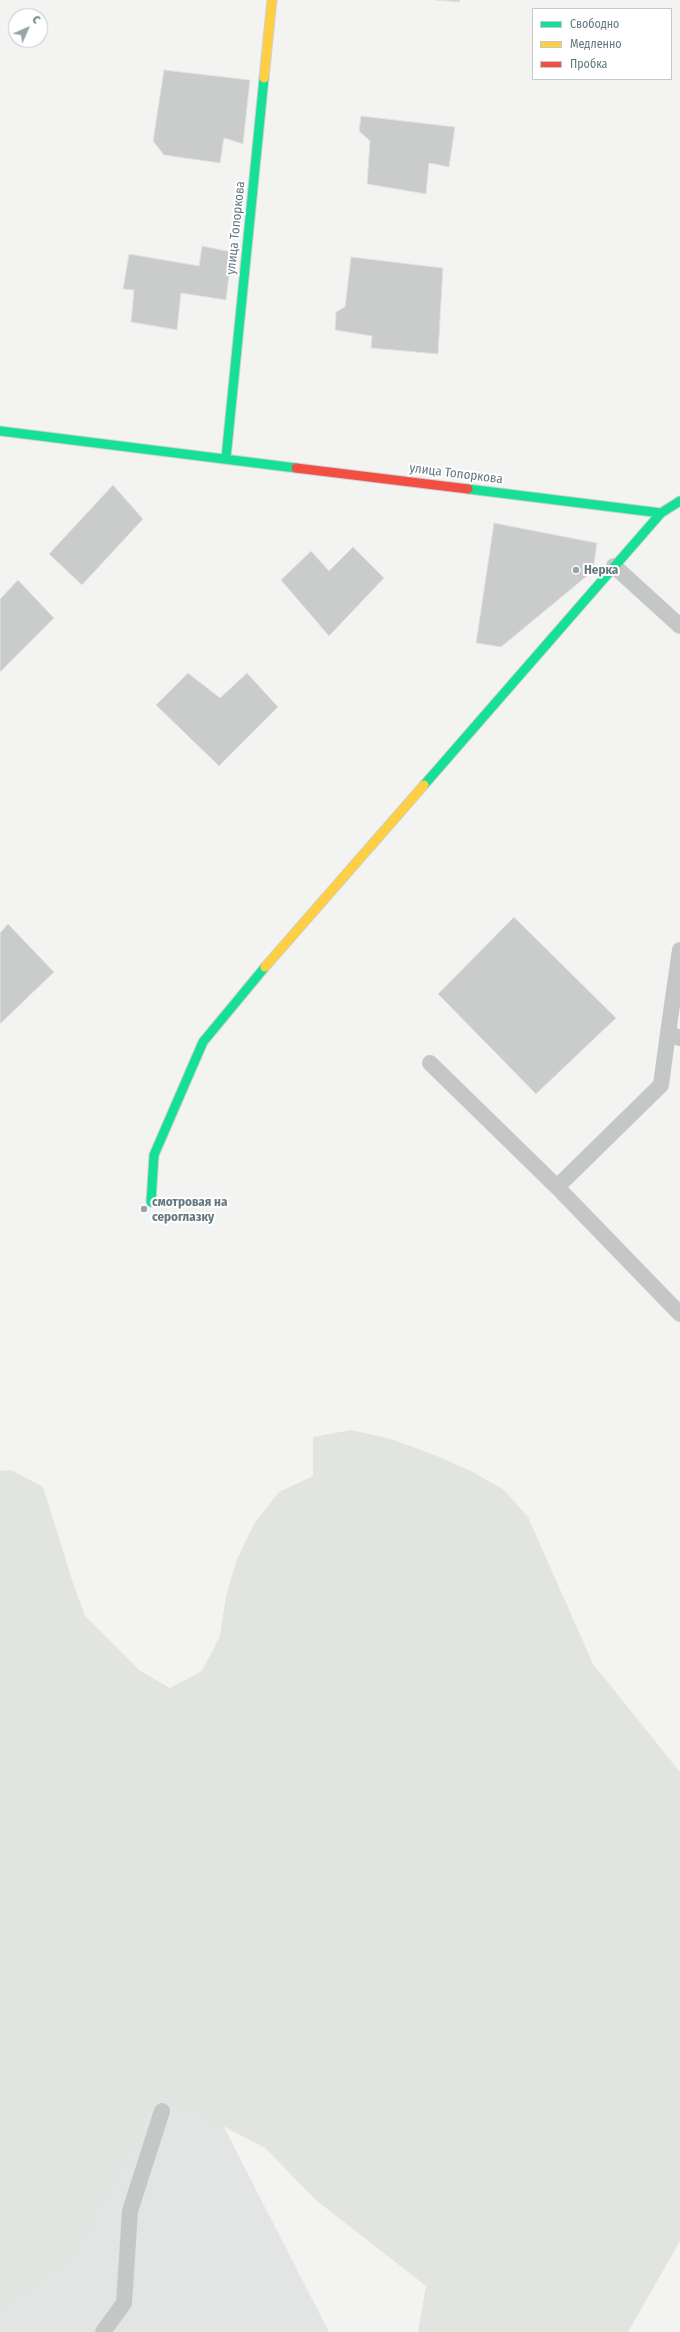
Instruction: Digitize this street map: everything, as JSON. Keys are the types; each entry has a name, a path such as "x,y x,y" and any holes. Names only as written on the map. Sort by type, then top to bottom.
{"street":[{"name":"улица Топоркова","path":"226,458 272,0"},
{"name":"улица Топоркова","path":"0,431 661,513"},
{"path":"151,1202 154,1155 202,1042 289,939 614,566 661,513 680,501"}],"lane":[{"path":"614,566 680,626"},
{"path":"557,1187 661,1085 674,1036 680,950"},
{"path":"430,1063 557,1187 680,1314"},
{"path":"103,2332 124,2303 130,2211 162,2111"}],"shaded area":[{"path":"351,1430 391,1439 432,1454 471,1471 504,1490 528,1517 593,1664 680,1772 680,2241 628,2332 418,2332 426,2286 317,2201 265,2148 158,2092 73,2255 0,2308 0,1471 11,1470 43,1487 85,1616 139,1670 170,1688 202,1671 220,1636 226,1596 237,1559 254,1524 279,1492 313,1476 313,1437"},
{"path":"120,2060 211,2102 329,2332 0,2332 0,2217"}],"building":[{"path":"436,0 460,0 459,2"},
{"path":"164,70 250,80 243,144 224,138 220,163 164,155 153,141"},
{"path":"361,116 455,127 449,167 429,163 426,194 367,184 370,141 359,131"},
{"path":"202,246 232,252 226,300 181,293 177,330 131,322 134,290 123,289 129,254 199,266"},
{"path":"351,257 443,268 438,354 371,348 372,336 335,330 336,312 345,307"},
{"path":"113,485 143,519 82,585 49,554"},
{"path":"494,523 597,543 593,571 501,647 476,643"},
{"path":"353,547 384,578 329,636 281,580 311,551 329,571"},
{"path":"18,580 54,618 0,672 0,599"},
{"path":"188,673 220,698 247,673 278,707 219,766 156,705"},
{"path":"514,917 616,1018 536,1094 438,994"},
{"path":"8,924 54,972 0,1024 0,933"}],"traffic: fast":[{"path":"226,458 264,78"},
{"path":"0,431 296,468"},
{"path":"468,489 661,513 680,501"},
{"path":"424,785 661,513"},
{"path":"151,1202 154,1155 203,1042 265,967"}],"traffic: slow":[{"path":"264,78 272,0"},
{"path":"265,967 424,785"}],"traffic: jam":[{"path":"296,468 468,489"}],"place":[{"name":"Нерка","path":"576,570"},
{"name":"смотровая на сероглазку","path":"144,1209"}]}
